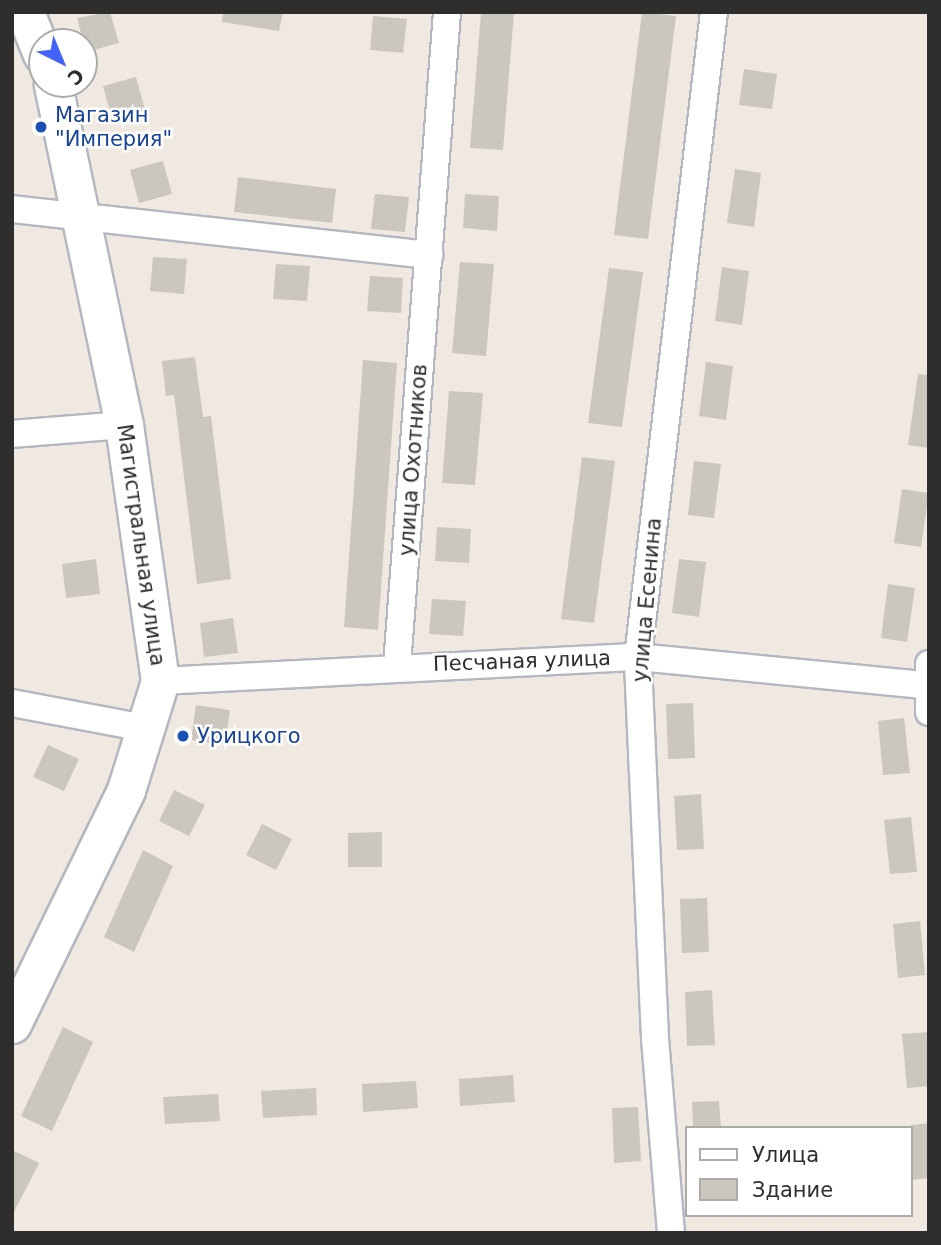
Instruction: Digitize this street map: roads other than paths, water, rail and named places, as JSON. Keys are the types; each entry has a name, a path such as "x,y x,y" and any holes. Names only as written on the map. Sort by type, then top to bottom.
{"street":[{"name":"улица Охотников","path":"397,665 447,12"},
{"name":"улица Есенина","path":"671,1233 655,1038 638,657 714,12"},
{"name":"Магистральная улица","path":"12,1024 25,974 149,729 160,681 124,425 56,98"},
{"path":"12,209 82,220 429,255"},
{"path":"12,434 124,425"},
{"name":"Песчаная улица","path":"160,681 397,665 638,657 927,674"},
{"path":"927,674 929,712"},
{"path":"12,703 149,729"}],"place":[{"name":"Магазин \"Империя\"","path":"41,127"},
{"name":"Урицкого","path":"183,736"}]}
